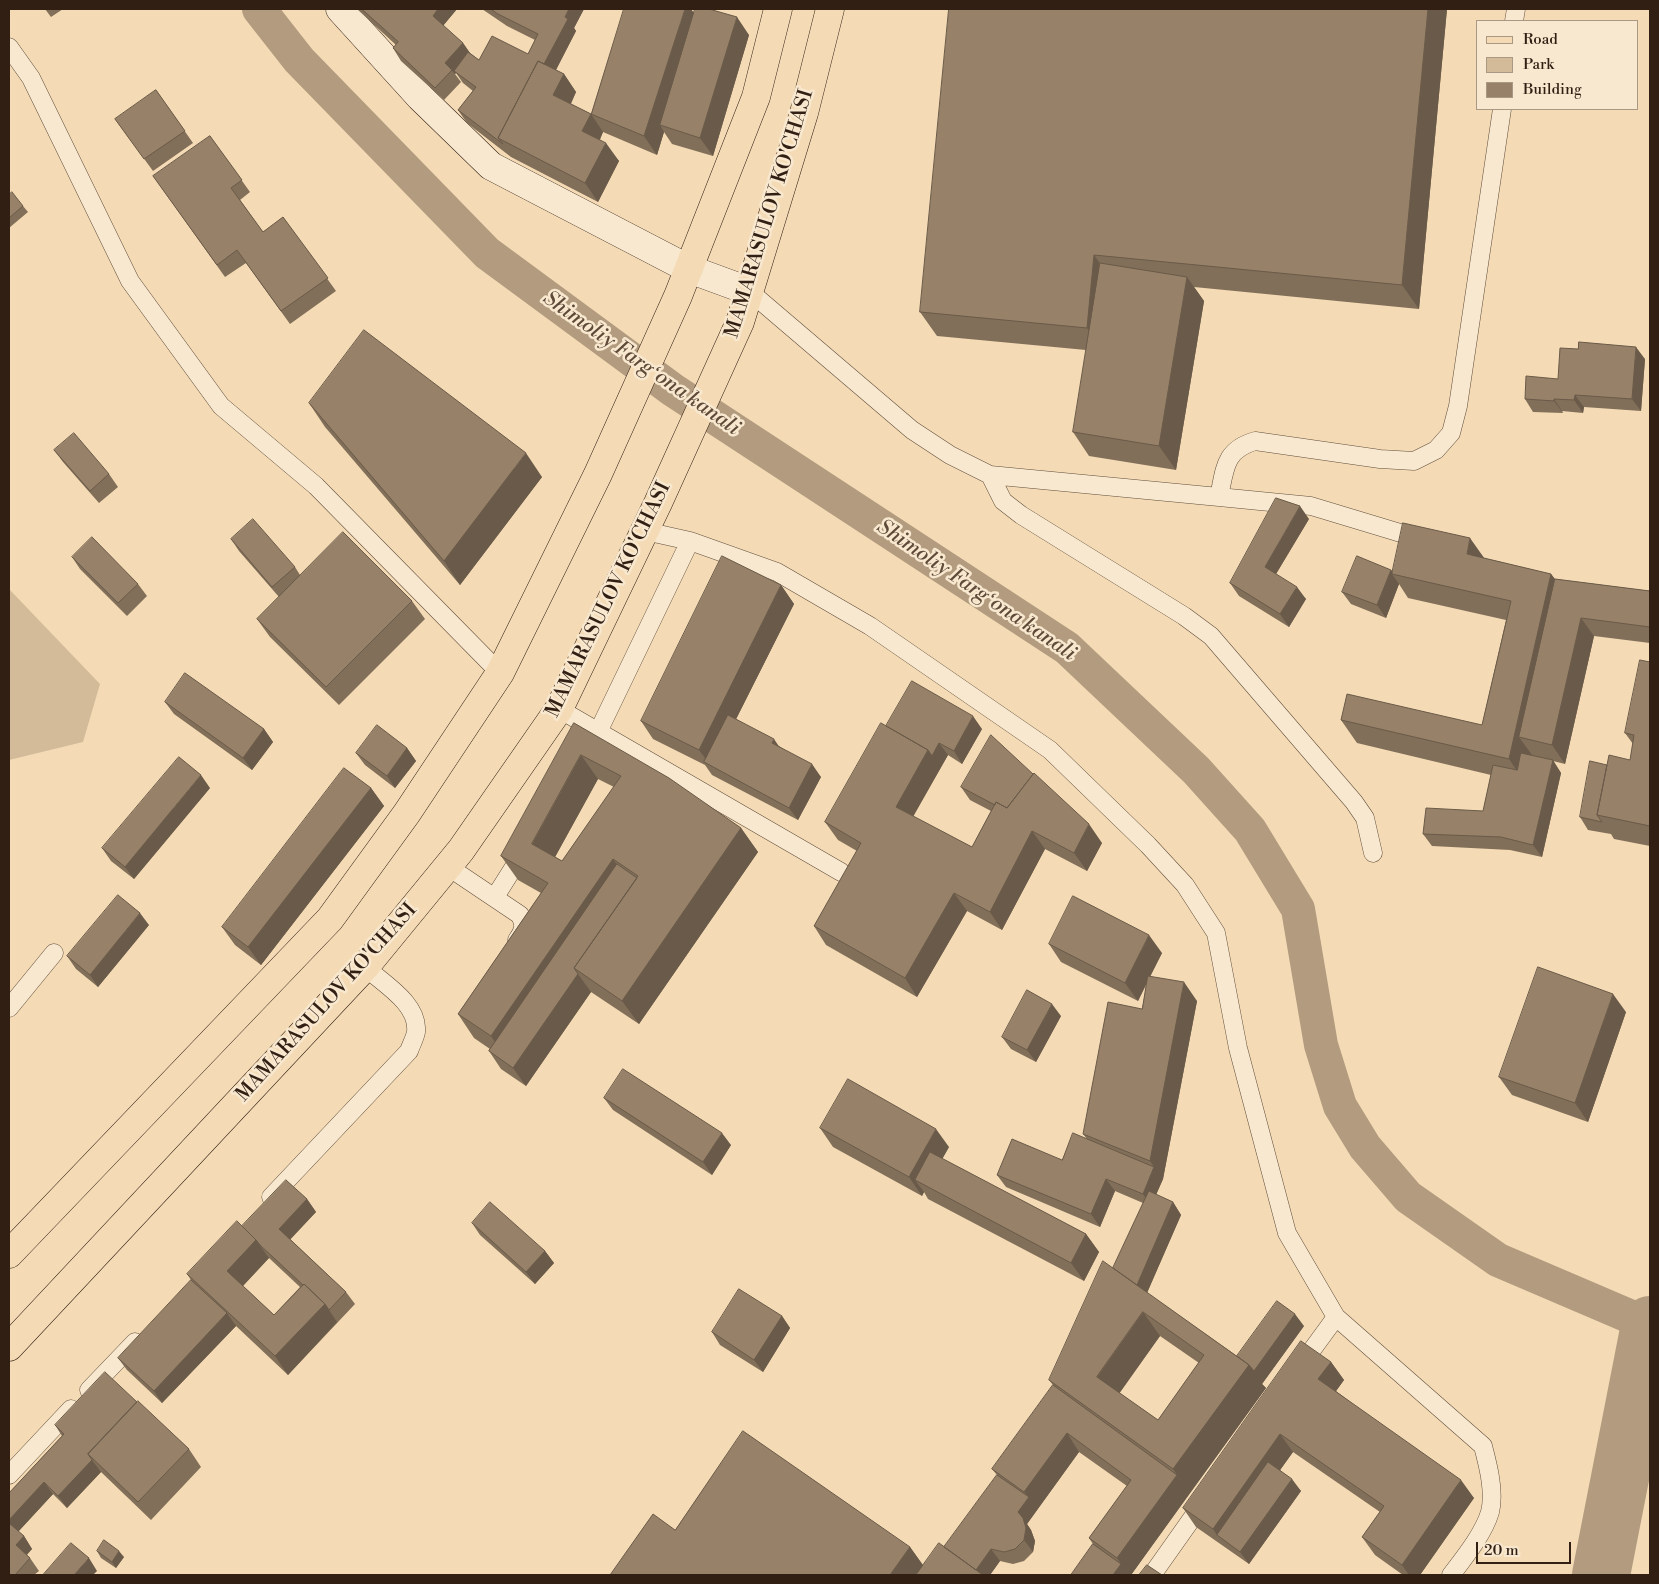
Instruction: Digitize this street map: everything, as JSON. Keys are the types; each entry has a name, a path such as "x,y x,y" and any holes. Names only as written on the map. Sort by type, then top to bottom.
{"main road":[{"path":"9,1254 330,919 407,813 500,673 598,474 678,296 756,97 778,9"},
{"name":"MAMARASULOV KO'CHASI","path":"9,1347 365,967 448,866 559,709 645,531 740,322 804,112 830,9"}],"street":[{"path":"340,9 420,97 492,166 689,269 749,291"}],"lane":[{"path":"9,47 31,78 130,281 221,406 316,486 500,673"},
{"path":"1219,497 1226,461 1242,445 1255,441 1380,459 1414,461 1436,450 1451,433 1458,406 1502,110"},
{"path":"749,291 912,430 950,455 990,475 1311,506 1417,538"},
{"path":"990,475 1003,500 1021,516 1184,616 1211,636 1354,802 1365,818 1373,853"},
{"path":"645,531 690,541 776,572 870,626 1050,750 1148,845 1185,884 1216,933 1238,1048 1287,1233 1336,1317 1483,1446 1490,1473 1490,1512 1472,1547 1450,1575"},
{"path":"598,732 690,541"},
{"path":"559,709 841,872"},
{"path":"495,896 534,835"},
{"path":"448,866 495,896 520,915 524,924 524,930 510,952"},
{"path":"9,1008 54,953"},
{"path":"260,1209 409,1050 416,1034 414,1017 406,1003 365,967"},
{"path":"1290,1379 1336,1317"},
{"path":"9,1476 144,1331"},
{"path":"1152,1575 1213,1488"}],"green space":[{"path":"9,589 100,684 83,742 9,760"}],"building":[{"path":"362,9 438,9 433,16 463,43 445,63 452,70 435,88 393,48 398,42"},
{"path":"491,9 569,9 565,17 568,19 544,64 538,61 498,138 503,144 458,110 476,87 454,71 468,52 479,60 492,36 528,54 538,34"},
{"path":"624,9 685,9 644,136 591,114"},
{"path":"695,9 709,9 737,17 700,138 660,125"},
{"path":"949,9 1428,9 1402,285 1094,255 1087,328 920,312"},
{"path":"538,61 564,74 553,95 591,114 582,131 606,143 585,183 498,138"},
{"path":"156,90 185,131 144,159 115,119"},
{"path":"210,136 242,180 231,188 263,232 283,217 328,278 281,311 237,250 217,265 153,176"},
{"path":"12,192 23,206 9,218 9,195"},
{"path":"1100,263 1187,277 1159,446 1073,432"},
{"path":"364,330 526,453 444,561 309,403"},
{"path":"1579,342 1636,347 1632,399 1575,395 1574,400 1525,399 1526,376 1558,379 1560,348 1578,349"},
{"path":"74,433 109,474 90,491 54,450"},
{"path":"1276,498 1300,506 1265,567 1297,587 1280,614 1230,583"},
{"path":"253,519 295,567 272,587 231,539"},
{"path":"1403,523 1470,538 1467,554 1551,574 1509,759 1341,720 1347,694 1482,725 1511,601 1392,574"},
{"path":"343,532 412,601 326,687 257,619"},
{"path":"92,537 138,584 118,603 72,557"},
{"path":"722,556 781,585 699,750 641,721"},
{"path":"1357,556 1391,570 1377,605 1342,592"},
{"path":"1555,579 1650,591 1650,627 1581,618 1552,745 1519,737"},
{"path":"1640,660 1650,662 1650,826 1597,815 1609,755 1630,760 1634,735 1625,733"},
{"path":"185,673 264,729 243,758 165,702"},
{"path":"912,681 973,716 954,751 939,743 932,756 928,750 886,726"},
{"path":"728,715 774,739 772,743 812,764 789,808 704,762"},
{"path":"574,723 669,778 741,828 622,1001 574,968 638,876 613,859 491,1036 458,1014 548,883 501,856","holes":["581,755 621,776 562,861 532,844"]},
{"path":"881,723 928,750 896,807 972,847 996,802 1007,808 1034,773 1089,824 1074,853 1032,831 990,912 954,893 905,978 814,926 861,843 825,822"},
{"path":"377,725 407,748 387,776 356,753"},
{"path":"991,735 1033,774 1007,808 996,802 995,805 961,787"},
{"path":"1521,753 1553,760 1533,845 1501,837 1423,834 1426,808 1483,811 1493,765 1517,770"},
{"path":"179,757 201,775 125,867 102,848"},
{"path":"1590,761 1607,765 1597,815 1602,822 1580,817"},
{"path":"344,768 371,788 248,947 222,927"},
{"path":"617,864 637,878 574,968 578,974 513,1068 489,1051"},
{"path":"118,895 140,913 90,975 67,956"},
{"path":"1073,896 1149,935 1125,983 1049,944"},
{"path":"1538,967 1613,994 1575,1103 1499,1077"},
{"path":"1148,976 1184,982 1150,1161 1083,1134 1108,1002 1142,1009"},
{"path":"1027,990 1052,1004 1027,1050 1002,1037"},
{"path":"623,1069 722,1133 703,1162 604,1098"},
{"path":"848,1079 936,1129 909,1177 820,1128"},
{"path":"1073,1133 1154,1167 1143,1194 1106,1179 1091,1214 997,1175 1012,1139 1062,1160"},
{"path":"930,1152 1086,1234 1071,1263 915,1180"},
{"path":"286,1180 307,1199 279,1229 346,1292 329,1310 325,1304 261,1246 242,1226"},
{"path":"1149,1191 1173,1202 1137,1285 1113,1268"},
{"path":"490,1202 545,1251 526,1272 472,1223"},
{"path":"237,1221 256,1240 227,1271 274,1315 304,1284 325,1304 275,1356 187,1274"},
{"path":"1103,1261 1249,1365 1173,1469 1049,1380","holes":["1143,1312 1204,1355 1158,1420 1097,1377"]},
{"path":"191,1280 227,1313 154,1391 118,1358"},
{"path":"739,1289 782,1316 754,1360 712,1332"},
{"path":"1277,1301 1295,1314 1254,1371 1237,1356"},
{"path":"1301,1341 1331,1362 1318,1379 1461,1480 1402,1565 1362,1537 1384,1506 1280,1434 1213,1529 1183,1508"},
{"path":"105,1372 137,1402 88,1454 92,1460 58,1496 44,1482 9,1520 9,1493 64,1434 55,1425"},
{"path":"1053,1385 1177,1475 1117,1558 1089,1538 1131,1480 1067,1433 1024,1492 992,1469"},
{"path":"138,1401 189,1449 138,1502 88,1454"},
{"path":"743,1431 910,1547 890,1575 610,1575 653,1514 675,1530"},
{"path":"1268,1462 1292,1479 1240,1552 1217,1535"},
{"path":"997,1475 1029,1497 1018,1512 1023,1518 1026,1528 1024,1540 1015,1549 1004,1552 991,1549 976,1570 944,1547"},
{"path":"9,1523 24,1536 16,1545 30,1558 15,1575 9,1575"},
{"path":"104,1540 119,1551 112,1562 97,1551"},
{"path":"71,1543 89,1558 74,1575 43,1575"},
{"path":"939,1543 983,1575 916,1575"},
{"path":"1093,1544 1121,1564 1113,1575 1071,1575"},
{"path":"1147,1565 1162,1575 1139,1575"}],"waterway":[{"name":"Shimoliy Fargʻona kanali","path":"259,9 299,60 487,253 673,390 1067,648 1196,770 1250,830 1298,909 1321,1045 1340,1106 1365,1147 1408,1197 1498,1260 1650,1325"},
{"path":"1601,1575 1650,1325"}]}
